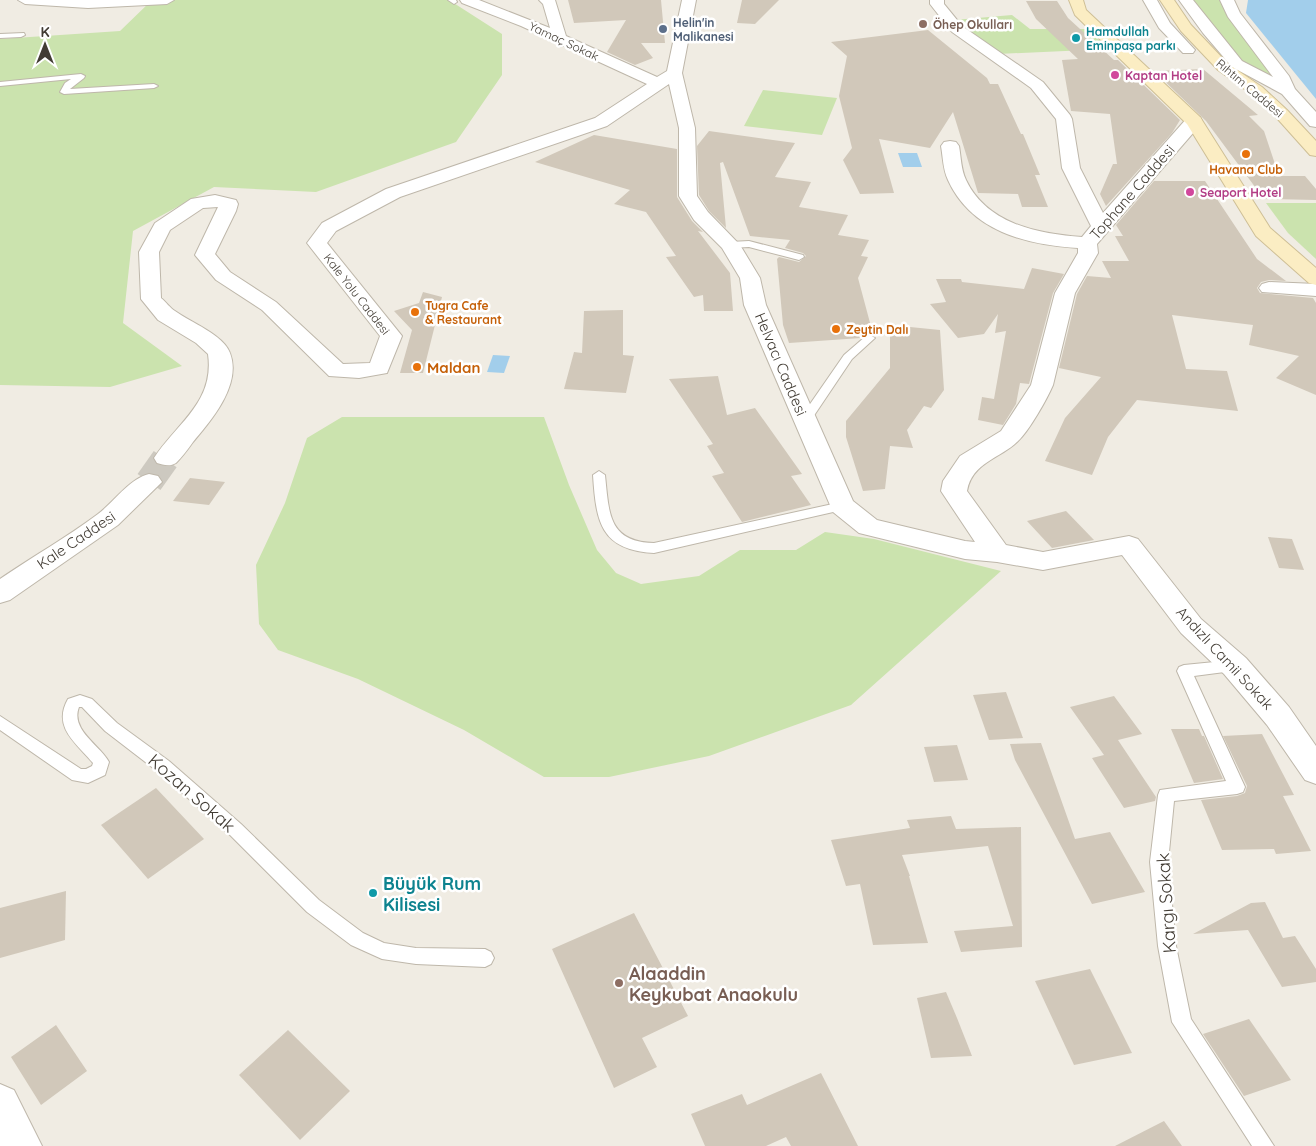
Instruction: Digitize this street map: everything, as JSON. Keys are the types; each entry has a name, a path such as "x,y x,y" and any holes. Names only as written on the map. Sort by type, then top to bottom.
{"street":[{"path":"25,0 88,4 167,0"},
{"path":"546,0 549,2 560,39"},
{"path":"667,79 689,0"},
{"path":"937,0 937,4 958,29 1037,85 1064,119 1071,168 1101,226"},
{"path":"1076,0 1080,12 1194,121 1263,232 1316,279"},
{"path":"1150,0 1164,25 1188,50"},
{"name":"Rıhtım Caddesi","path":"1167,0 1186,28 1223,67 1262,96 1281,113 1316,152"},
{"path":"1186,0 1237,64 1288,91 1316,122"},
{"path":"1227,0 1233,14 1284,79 1288,91"},
{"name":"Yamaç Sokak","path":"457,1 526,23 560,39 667,79"},
{"name":"Helvacı Caddesi","path":"667,79 687,128 688,196 701,216 730,245 750,278 755,305 842,506 868,527 965,550 997,553"},
{"name":"Kale Yolu Caddesi","path":"166,458 188,433 214,394 220,375 220,352 204,338 166,315 151,299 149,252 162,228 198,203 215,201 228,204 226,214 209,239 205,254 223,276 269,306 337,371 359,371 379,368 392,336 317,243 329,227 393,193 601,122 667,79"},
{"name":"Tophane Caddesi","path":"997,553 954,491 956,481 969,462 1010,436 1035,399 1042,385 1065,292 1088,253 1087,243 1194,121"},
{"path":"950,146 956,178 967,198 986,217 1014,232 1031,237 1087,243"},
{"path":"1269,288 1316,290"},
{"name":"Kale Caddesi","path":"0,593 28,572 68,548 110,518 149,482"},
{"name":"Andızlı Camii Sokak","path":"997,553 1043,561 1129,545 1191,626 1235,666 1278,716 1316,772"},
{"path":"0,1104 21,1146"}],"lane":[{"path":"0,36 21,35"},
{"path":"0,84 81,76 68,85 64,92 154,86"},
{"path":"730,245 749,244 799,257"},
{"path":"805,420 848,357 870,338"},
{"path":"599,475 602,511 610,530 622,542 643,549 842,506"},
{"name":"Kargı Sokak","path":"1235,666 1184,671 1237,787 1166,795 1159,862 1167,946 1182,1022 1264,1146"},
{"name":"Kozan Sokak","path":"0,722 78,775 88,776 99,770 102,762 73,729 68,711 73,703 87,702 111,727 163,766 235,829 313,906 357,939 382,951 416,956 485,958"}],"green space":[{"path":"176,0 449,0 502,34 502,75 456,142 316,192 214,187 133,231 123,323 182,366 110,387 0,385 0,39 120,31 150,2"},
{"path":"1188,0 1225,0 1285,89 1239,64"},
{"path":"1012,15 1030,29 1087,29 1109,49 998,54 954,20"},
{"path":"763,90 837,98 822,135 744,126"},
{"path":"1266,203 1316,203 1316,259 1288,233"},
{"path":"342,417 544,417 569,485 597,550 616,573 641,584 699,576 740,550 796,550 825,532 874,539 1001,571 851,705 709,756 609,777 544,777 464,730 358,679 278,650 259,624 256,565 285,503 307,438"}],"water":[{"path":"1248,0 1316,0 1316,99 1246,13"},
{"path":"898,153 917,153 922,167 903,167"},
{"path":"493,355 510,356 504,373 487,372"}],"building":[{"path":"568,0 661,0 665,43 641,43 653,58 635,65 607,52 626,20 574,23"},
{"path":"742,0 779,0 755,24 737,23"},
{"path":"1026,1 1057,1 1068,18 1114,60 1118,60 1180,120 1172,133 1106,206 1100,194 1113,164 1117,164 1110,114 1071,111 1062,60 1078,59 1036,19"},
{"path":"928,30 987,78 990,84 998,84 1021,134 1023,134 1040,175 1035,175 1048,207 1022,207 1018,194 978,193 953,112 930,148 879,139 894,193 860,194 843,160 852,148 839,96 847,56 831,42"},
{"path":"1203,69 1258,115 1249,116 1264,131 1279,176 1305,176 1316,189 1316,200 1264,199 1206,121 1154,71"},
{"path":"709,131 795,143 775,177 811,182 799,207 848,215 838,235 869,240 861,256 868,257 858,278 873,334 866,334 861,338 789,343 783,325 777,259 779,257 799,262 806,256 803,253 785,248 790,240 750,236 723,162 720,163 726,228 709,211 699,195 697,146"},
{"path":"594,135 677,149 677,197 692,221 703,232 698,231 730,273 733,311 704,311 703,295 694,297 666,257 676,256 646,212 614,204 630,190 535,162"},
{"path":"1154,181 1205,181 1257,259 1286,281 1269,280 1261,282 1257,288 1260,293 1313,298 1316,303 1316,395 1276,378 1299,356 1249,345 1253,325 1172,315 1186,369 1227,371 1238,411 1137,400 1108,437 1092,475 1045,461 1065,418 1101,377 1059,368 1077,294 1087,276 1111,278 1102,261 1129,261 1115,236 1123,236 1116,225"},
{"path":"1032,268 1064,274 1053,293 1029,384 1020,383 1016,404 1003,425 978,420 982,397 994,399 1006,331 995,333 998,314 984,334 958,338 930,304 946,302 936,279 961,279 962,282 1024,289"},
{"path":"423,292 442,297 423,373 400,373 412,330 394,311 419,303"},
{"path":"623,310 623,355 634,356 626,393 564,389 574,352 582,353 584,311"},
{"path":"890,325 940,330 944,390 931,408 924,406 907,430 913,448 890,446 885,489 863,491 846,437 846,421 890,368"},
{"path":"718,376 727,415 755,408 802,474 791,476 811,505 742,522 712,476 724,473 707,446 713,444 669,379"},
{"path":"190,478 225,482 209,505 173,501"},
{"path":"1066,511 1094,540 1052,548 1027,521"},
{"path":"1268,537 1292,539 1304,570 1279,568"},
{"path":"1006,692 1023,738 989,740 973,695"},
{"path":"1114,696 1142,734 1118,740 1156,797 1155,801 1124,808 1092,758 1104,755 1070,707"},
{"path":"1171,729 1199,729 1223,779 1194,783"},
{"path":"1262,734 1294,795 1283,796 1311,851 1276,854 1274,849 1222,850 1201,800 1237,796 1245,793 1247,786 1223,736"},
{"path":"1041,743 1075,839 1110,832 1145,892 1092,904 1015,760 1010,744"},
{"path":"957,745 968,780 934,782 924,747"},
{"path":"156,788 204,839 148,879 101,825"},
{"path":"951,816 956,829 1021,827 1022,947 961,952 954,931 1013,926 988,846 902,855 910,876 928,943 873,945 860,884 846,886 831,840 910,828 907,820"},
{"path":"66,891 65,940 0,958 0,908"},
{"path":"1265,902 1283,938 1295,936 1316,969 1316,982 1282,987 1248,930 1193,934 1251,903"},
{"name":"Alaaddin Keykubat Anaokulu","path":"634,913 688,1016 642,1038 657,1067 614,1088 552,949"},
{"path":"1090,969 1132,1053 1074,1065 1035,981"},
{"path":"946,992 972,1056 931,1058 917,998"},
{"path":"1249,1019 1291,1080 1244,1096 1203,1034"},
{"path":"56,1025 87,1071 41,1105 11,1057"},
{"path":"288,1030 350,1091 300,1140 239,1075"},
{"path":"821,1073 858,1146 791,1146 786,1137 766,1146 705,1146 691,1114 742,1094 747,1105"},
{"path":"1164,1121 1182,1146 1115,1146"}],"tunnel":[{"path":"149,482 166,458"}],"place":[{"name":"Öhep Okulları","path":"923,24"},
{"name":"Helin'in Malikanesi","path":"663,29"},
{"name":"Hamdullah Eminpaşa parkı","path":"1076,38"},
{"name":"Kaptan Hotel","path":"1115,75"},
{"name":"Havana Club","path":"1246,154"},
{"name":"Seaport Hotel","path":"1190,192"},
{"name":"Tugra Cafe & Restaurant","path":"415,312"},
{"name":"Zeytin Dalı","path":"836,329"},
{"name":"Maldan","path":"417,367"},
{"name":"Büyük Rum Kilisesi","path":"373,893"},
{"name":"Alaaddin Keykubat Anaokulu","path":"619,983"}]}
